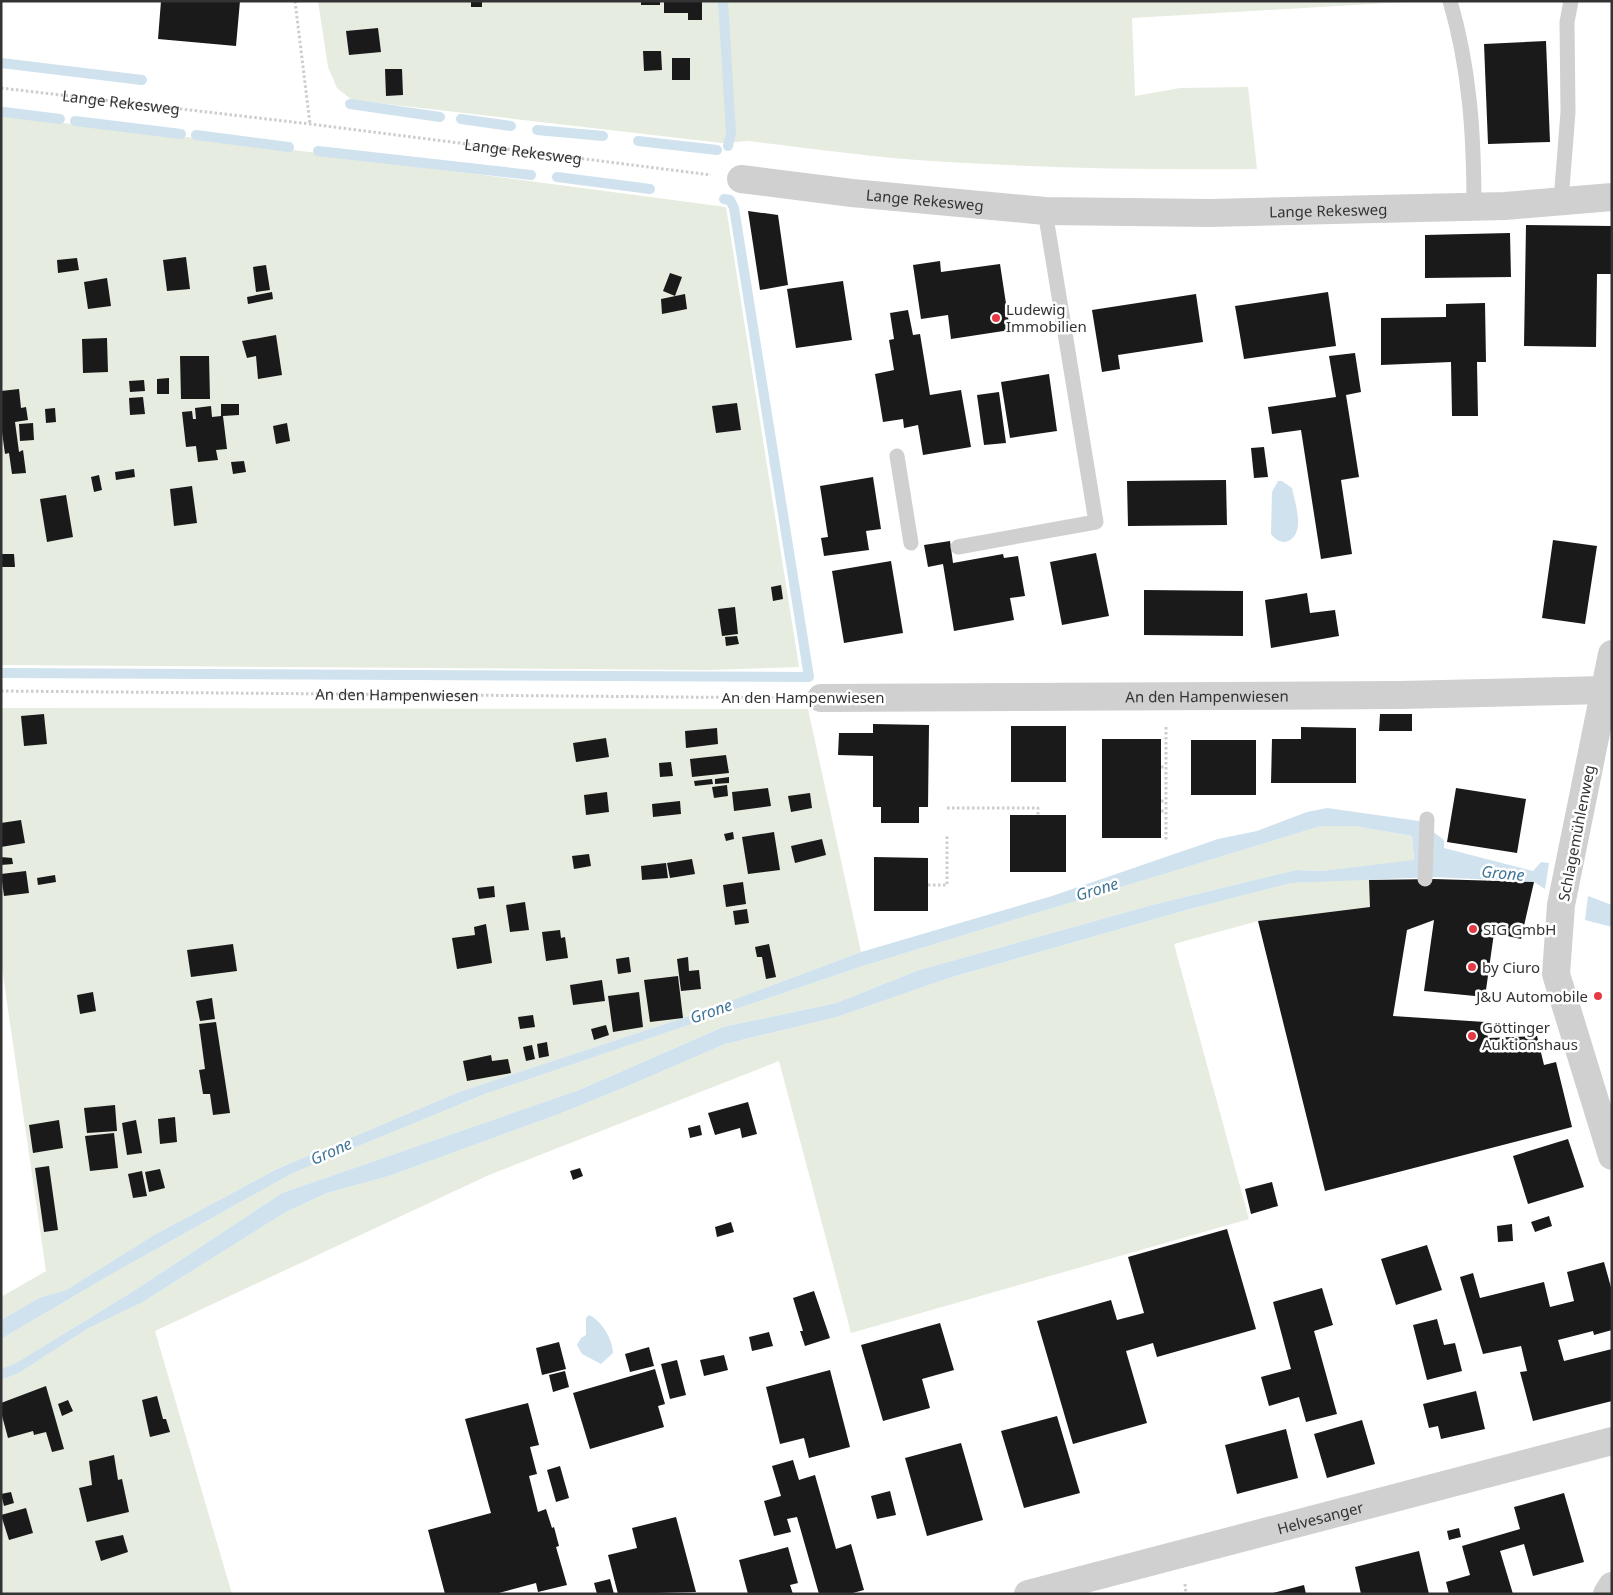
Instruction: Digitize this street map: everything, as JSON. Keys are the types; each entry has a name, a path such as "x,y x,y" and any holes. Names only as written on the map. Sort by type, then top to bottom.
{"street":[{"name":"Lange Rekesweg","path":"741,179 852,193 1045,211 1210,213 1474,207 1612,197"},
{"name":"Schlagemühlenweg","path":"1612,654 1561,905 1556,974 1612,1156"},
{"name":"An den Hampenwiesen","path":"822,698 1400,695 1604,690"},
{"name":"Helvesanger","path":"1028,1594 1612,1441"},
{"path":"1607,1594 1612,1586"}],"lane":[{"path":"1450,1 1461,37 1467,72 1474,142 1474,207"},
{"path":"1562,201 1568,112 1568,22 1571,1"},
{"path":"958,547 1096,522 1045,211"},
{"path":"897,456 912,543"},
{"path":"1425,879 1427,819"}],"path":[{"path":"295,1 310,124"},
{"name":"Lange Rekesweg","path":"1,88 310,124 741,179"},
{"name":"An den Hampenwiesen","path":"1,692 822,698"},
{"path":"1166,696 1166,841"},
{"path":"1161,767 1166,767"},
{"path":"1161,801 1166,801"},
{"path":"947,808 1038,808 1038,815"},
{"path":"1161,810 1166,810"},
{"path":"928,884 947,884 947,834"}],"shaded area":[{"path":"318,1 1421,1 1132,18 1135,96 1180,88 1248,87 1257,169 1135,169 1054,167 909,159 748,141 722,143 352,100 337,88 328,67"},
{"path":"1,116 249,144 726,207 799,667 707,670 1,665"},
{"path":"1,708 808,709 861,952 695,1014 459,1092 277,1169 154,1235 66,1290 39,1298 1,1320 1,1297 46,1271 1,961"},
{"path":"1321,826 1354,826 1412,836 1414,861 1322,871 1296,870 1152,905 919,970 836,1003 723,1027 579,1090 282,1193 132,1292 16,1363 1,1369 1,1339 117,1271 293,1173 485,1094 863,966"},
{"path":"1370,878 1370,907 1258,921 1174,944 1249,1219 851,1333 779,1061 489,1175 155,1331 232,1594 1,1594 1,1380 19,1373 87,1329 141,1303 286,1212 327,1193 389,1176 559,1114 725,1044 837,1017 949,978 1190,909 1292,883"}],"water":[{"path":"1278,481 1282,481 1292,488 1298,517 1297,531 1293,537 1285,542 1274,538 1271,534 1272,492"},
{"name":"Grone","path":"1327,808 1419,821 1444,840 1444,848 1533,871 1541,862 1549,863 1545,889 1534,882 1433,877 1292,883 1190,909 949,978 837,1017 725,1044 559,1114 389,1176 327,1193 286,1212 141,1303 87,1329 19,1373 1,1380 1,1369 16,1363 132,1292 282,1193 579,1090 723,1027 836,1003 919,970 1152,905 1296,870 1322,871 1414,860 1412,836 1354,826 1321,826 863,966 485,1094 293,1173 117,1271 1,1339 1,1320 39,1298 66,1290 154,1235 277,1169 459,1092 695,1014 861,952 1052,896 1218,839 1257,831 1307,812"},
{"path":"1588,896 1612,905 1612,927 1585,920"},
{"path":"589,1315 602,1326 613,1348 613,1353 601,1364 582,1354 577,1345 581,1338 586,1335 586,1318"}],"building":[{"path":"161,1 240,1 236,46 158,39"},
{"path":"471,1 482,1 482,7 471,7"},
{"path":"641,1 660,1 660,5 641,5"},
{"path":"664,1 702,1 702,20 688,20 688,13 664,13"},
{"path":"378,28 381,52 349,55 346,31"},
{"path":"1546,41 1550,142 1488,144 1484,44"},
{"path":"643,51 661,51 662,70 644,71"},
{"path":"672,58 690,58 690,80 672,80"},
{"path":"385,69 402,69 403,95 386,96"},
{"path":"748,211 778,215 788,285 760,290"},
{"path":"1526,225 1612,226 1612,274 1597,274 1596,347 1524,346"},
{"path":"1510,233 1511,277 1425,278 1425,235"},
{"path":"186,257 190,289 167,291 163,260"},
{"path":"77,258 79,270 58,273 57,260"},
{"path":"940,261 941,272 1000,264 1010,330 951,339 948,315 921,319 913,265"},
{"path":"266,265 270,290 256,292 253,267"},
{"path":"670,273 682,277 675,296 663,291"},
{"path":"107,278 111,306 88,309 84,282"},
{"path":"843,281 852,340 796,348 787,289"},
{"path":"272,292 273,299 248,304 247,297"},
{"path":"1328,292 1336,346 1244,359 1235,306"},
{"path":"685,294 687,309 662,314 661,299"},
{"path":"1196,294 1203,342 1118,355 1120,369 1102,372 1092,310"},
{"path":"1485,303 1486,362 1477,362 1478,416 1452,416 1451,362 1381,365 1381,318 1446,317 1446,304"},
{"path":"908,310 913,335 920,334 930,395 961,390 971,447 923,455 918,425 904,428 903,419 883,422 875,374 894,370 889,340 894,339 890,313"},
{"path":"276,335 282,375 258,379 256,356 247,358 242,341"},
{"path":"107,338 108,372 83,373 82,339"},
{"path":"1355,353 1361,392 1346,395 1359,477 1341,480 1352,554 1321,559 1301,430 1272,434 1268,407 1336,397 1329,356"},
{"path":"180,356 209,356 210,399 181,399"},
{"path":"1049,374 1057,431 1010,438 1001,382"},
{"path":"169,378 169,394 157,394 157,379"},
{"path":"144,380 145,391 130,392 129,381"},
{"path":"19,389 21,408 26,407 28,420 15,422 19,452 23,450 26,473 12,474 9,453 5,454 1,425 1,391"},
{"path":"999,392 1006,443 984,445 977,395"},
{"path":"143,397 145,414 130,415 129,398"},
{"path":"737,403 741,430 716,433 712,406"},
{"path":"221,404 239,404 239,415 223,416 227,449 216,450 218,460 198,462 196,446 186,447 182,412 192,411 193,419 196,419 195,408 211,406 212,417 221,416"},
{"path":"55,408 56,422 46,423 45,409"},
{"path":"33,423 34,440 20,441 19,424"},
{"path":"287,423 290,441 276,444 273,426"},
{"path":"1264,447 1268,477 1254,478 1251,448"},
{"path":"244,461 246,472 233,474 231,462"},
{"path":"134,469 135,477 116,480 115,472"},
{"path":"99,475 102,490 94,492 91,477"},
{"path":"873,477 881,529 866,531 869,550 824,556 821,538 828,537 820,486"},
{"path":"1226,480 1227,525 1128,526 1127,481"},
{"path":"192,486 197,523 174,526 170,489"},
{"path":"66,495 73,537 47,542 40,499"},
{"path":"1553,540 1597,546 1585,624 1542,618"},
{"path":"950,541 953,563 1003,554 1004,558 1018,556 1025,596 1010,598 1014,620 954,631 943,564 928,567 924,545"},
{"path":"1096,553 1109,616 1062,625 1050,562"},
{"path":"2,554 14,554 15,567 2,567"},
{"path":"891,561 903,633 844,643 832,571"},
{"path":"781,585 783,599 773,601 771,587"},
{"path":"1144,590 1243,591 1243,636 1144,635"},
{"path":"1307,593 1310,613 1335,610 1339,636 1271,648 1265,600"},
{"path":"735,607 738,634 722,636 718,609"},
{"path":"737,636 739,644 726,646 725,637"},
{"path":"44,714 47,744 24,746 21,716"},
{"path":"1380,714 1412,714 1412,731 1379,731"},
{"path":"873,724 929,725 928,807 919,807 919,823 881,823 881,807 873,807 873,756 838,755 839,733 873,733"},
{"path":"1011,726 1066,726 1066,782 1011,782"},
{"path":"1301,727 1356,728 1356,783 1271,783 1272,739 1301,739"},
{"path":"717,728 718,744 686,748 685,731"},
{"path":"606,738 609,757 576,762 573,743"},
{"path":"1102,739 1161,739 1161,838 1102,838"},
{"path":"1191,740 1256,740 1256,795 1191,795"},
{"path":"726,755 729,773 692,777 690,759"},
{"path":"671,762 673,776 660,777 659,763"},
{"path":"729,777 729,783 715,784 715,779"},
{"path":"712,779 713,784 695,786 694,781"},
{"path":"727,785 728,796 714,798 712,787"},
{"path":"768,788 771,806 734,811 732,792"},
{"path":"1456,788 1526,799 1517,853 1447,842"},
{"path":"607,792 609,812 586,815 584,795"},
{"path":"810,793 812,808 791,812 788,796"},
{"path":"680,801 681,814 653,817 652,804"},
{"path":"1010,815 1066,815 1066,872 1010,872"},
{"path":"21,820 25,843 1,847 1,823"},
{"path":"733,832 734,839 726,841 724,834"},
{"path":"774,832 780,870 748,874 742,837"},
{"path":"822,839 826,855 795,863 791,846"},
{"path":"589,854 591,866 574,869 572,856"},
{"path":"1,857 12,858 13,864 1,865"},
{"path":"874,857 928,858 928,911 874,911"},
{"path":"692,859 695,874 670,878 667,863"},
{"path":"666,863 668,878 642,880 641,866"},
{"path":"26,871 29,893 4,896 1,874"},
{"path":"55,875 56,882 38,885 37,878"},
{"path":"1433,879 1534,882 1521,939 1494,933 1485,997 1424,991 1434,920 1407,930 1393,1016 1485,1022 1488,1038 1537,1036 1544,1065 1556,1062 1572,1127 1325,1191 1258,921 1370,907 1369,880"},
{"path":"743,882 746,904 726,907 723,885"},
{"path":"494,886 495,897 479,899 477,888"},
{"path":"525,902 529,930 510,932 506,905"},
{"path":"747,909 749,923 735,925 733,911"},
{"path":"486,924 492,963 457,969 452,938 475,935 474,927"},
{"path":"560,930 561,938 565,937 568,958 546,961 542,932"},
{"path":"233,944 237,971 191,977 187,950"},
{"path":"769,944 776,977 766,979 762,957 757,957 755,947"},
{"path":"629,957 631,972 618,974 616,959"},
{"path":"688,957 689,971 699,970 701,989 681,991 677,959"},
{"path":"678,976 683,1018 650,1022 644,980"},
{"path":"602,980 605,1001 573,1005 570,985"},
{"path":"93,992 96,1011 80,1014 77,995"},
{"path":"639,992 643,1027 613,1032 608,996"},
{"path":"212,998 215,1019 200,1021 196,1001"},
{"path":"533,1015 535,1027 520,1029 518,1017"},
{"path":"216,1022 230,1113 213,1115 210,1094 203,1094 199,1070 205,1069 199,1024"},
{"path":"606,1025 609,1035 594,1040 591,1029"},
{"path":"547,1042 549,1056 539,1058 537,1044"},
{"path":"532,1045 535,1059 526,1061 523,1047"},
{"path":"491,1055 492,1061 508,1059 511,1073 467,1081 463,1061"},
{"path":"748,1102 757,1134 742,1138 740,1128 715,1135 708,1113"},
{"path":"115,1105 117,1131 87,1133 84,1108"},
{"path":"175,1117 177,1142 160,1144 158,1119"},
{"path":"59,1120 63,1148 33,1153 29,1125"},
{"path":"136,1120 142,1153 127,1155 122,1123"},
{"path":"700,1125 702,1135 690,1138 688,1128"},
{"path":"114,1133 118,1168 90,1171 85,1136"},
{"path":"1568,1139 1584,1187 1528,1204 1513,1156"},
{"path":"49,1166 58,1230 44,1232 35,1168"},
{"path":"580,1168 583,1176 573,1180 570,1171"},
{"path":"160,1169 165,1188 149,1192 145,1172"},
{"path":"142,1171 147,1196 133,1198 128,1174"},
{"path":"1272,1182 1278,1206 1251,1214 1245,1189"},
{"path":"1549,1216 1552,1226 1535,1232 1531,1222"},
{"path":"731,1222 734,1232 717,1237 715,1227"},
{"path":"1512,1224 1513,1241 1498,1242 1497,1226"},
{"path":"1227,1229 1256,1329 1157,1357 1153,1343 1126,1351 1147,1423 1073,1444 1037,1321 1111,1300 1117,1320 1144,1313 1128,1257"},
{"path":"1427,1245 1442,1290 1396,1305 1381,1259"},
{"path":"1604,1262 1612,1291 1612,1330 1594,1335 1593,1331 1558,1340 1564,1361 1612,1349 1612,1401 1533,1421 1520,1372 1527,1371 1521,1346 1483,1354 1460,1277 1473,1273 1480,1298 1544,1282 1550,1307 1574,1301 1567,1272"},
{"path":"1322,1288 1333,1325 1314,1331 1337,1414 1306,1422 1299,1397 1269,1406 1261,1377 1291,1369 1273,1302"},
{"path":"814,1291 830,1338 805,1346 800,1331 803,1331 793,1298"},
{"path":"1437,1319 1444,1345 1455,1343 1462,1371 1427,1380 1413,1325"},
{"path":"940,1323 954,1370 922,1379 930,1408 883,1421 861,1345"},
{"path":"769,1332 773,1346 752,1351 749,1337"},
{"path":"559,1342 566,1369 542,1375 536,1348"},
{"path":"649,1347 654,1366 630,1372 625,1354"},
{"path":"724,1355 728,1370 704,1376 700,1360"},
{"path":"677,1360 686,1395 670,1399 661,1364"},
{"path":"655,1369 665,1404 658,1406 664,1427 590,1449 573,1393"},
{"path":"830,1370 850,1447 809,1458 804,1438 780,1444 766,1387"},
{"path":"565,1371 569,1387 553,1392 549,1375"},
{"path":"46,1386 64,1449 52,1452 46,1432 34,1435 33,1431 8,1438 1,1412 1,1403"},
{"path":"1476,1391 1485,1429 1441,1439 1438,1426 1429,1428 1423,1404"},
{"path":"157,1396 163,1419 166,1419 170,1432 150,1437 142,1400"},
{"path":"68,1400 73,1411 62,1416 58,1404"},
{"path":"528,1403 539,1445 530,1447 537,1474 529,1476 538,1512 546,1509 552,1528 554,1527 559,1546 556,1547 567,1585 538,1592 536,1583 495,1594 445,1594 428,1530 491,1513 465,1419"},
{"path":"1057,1416 1080,1493 1024,1508 1001,1431"},
{"path":"1362,1420 1375,1464 1327,1478 1314,1434"},
{"path":"1286,1429 1298,1478 1237,1494 1225,1445"},
{"path":"961,1443 983,1520 927,1536 905,1458"},
{"path":"114,1455 118,1480 122,1479 129,1512 87,1522 79,1488 92,1485 89,1461"},
{"path":"793,1460 799,1480 815,1475 836,1549 851,1544 864,1590 849,1594 819,1594 797,1517 787,1519 791,1532 774,1536 764,1501 781,1496 772,1466"},
{"path":"560,1466 569,1498 556,1502 547,1470"},
{"path":"890,1491 896,1515 877,1519 871,1496"},
{"path":"11,1492 14,1503 4,1506 1,1494"},
{"path":"1564,1493 1584,1562 1533,1576 1524,1544 1500,1551 1513,1594 1449,1594 1446,1582 1470,1575 1462,1546 1520,1529 1514,1507"},
{"path":"26,1508 33,1533 9,1540 1,1515"},
{"path":"676,1517 696,1592 618,1594 608,1555 637,1548 632,1528"},
{"path":"1459,1528 1461,1537 1449,1540 1447,1531"},
{"path":"123,1535 128,1552 101,1561 95,1541"},
{"path":"788,1547 798,1583 790,1585 793,1594 748,1594 739,1560"},
{"path":"1419,1551 1429,1594 1361,1594 1355,1567"},
{"path":"610,1579 614,1594 597,1594 594,1583"},
{"path":"1304,1585 1306,1594 1273,1594 1273,1593"}],"waterway":[{"path":"723,1 731,133 728,146"},
{"path":"1,63 142,80"},
{"path":"350,104 440,117"},
{"path":"4,112 60,119"},
{"path":"461,119 511,126"},
{"path":"75,121 181,134"},
{"path":"537,130 603,136"},
{"path":"196,135 289,147"},
{"path":"638,141 717,150"},
{"path":"318,151 531,175"},
{"path":"557,177 650,189"},
{"path":"1,673 809,677 734,208 730,200 724,199"}],"place":[{"name":"Ludewig Immobilien","path":"996,318"},
{"name":"SIG GmbH","path":"1473,929"},
{"name":"by Ciuro","path":"1472,967"},
{"name":"J&U Automobile","path":"1598,996"},
{"name":"Göttinger Auktionshaus","path":"1472,1036"}]}
